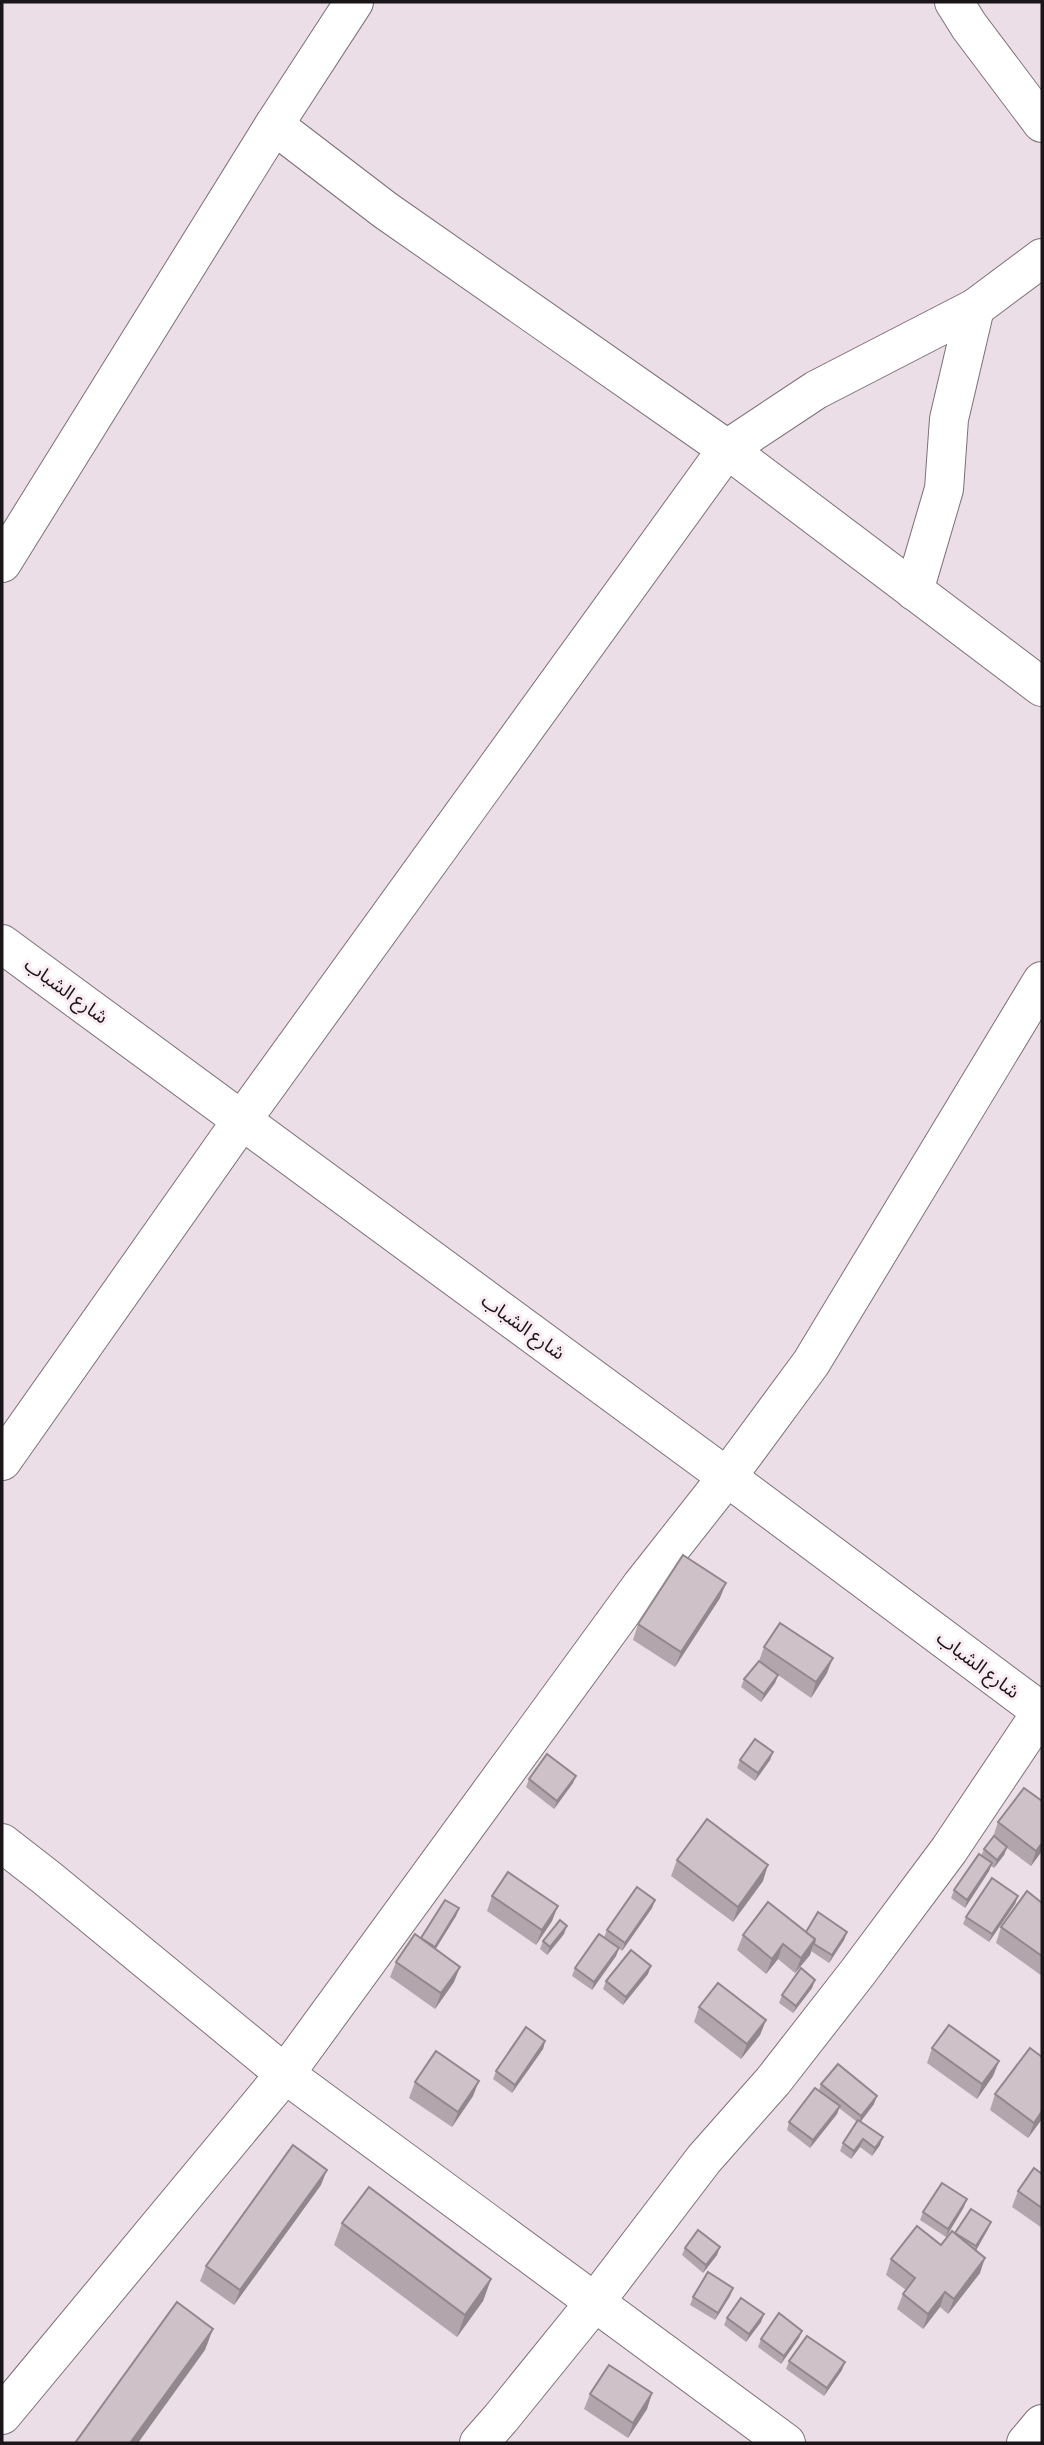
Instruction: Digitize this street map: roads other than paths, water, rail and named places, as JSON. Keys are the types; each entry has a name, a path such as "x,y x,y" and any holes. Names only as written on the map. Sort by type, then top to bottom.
{"street":[{"path":"2,564 274,125 354,2"},
{"path":"954,2 1042,123"},
{"path":"274,125 385,210 727,449 1042,687"},
{"path":"2,1461 242,1119 727,449 816,390 975,308 1042,258"},
{"path":"915,591 944,489 949,419 975,308"},
{"name":"شارع الشباب","path":"2,944 1042,1712"},
{"path":"2,2415 285,2074 641,1586 727,1477 811,1363 1042,981"},
{"path":"479,2443 502,2418 704,2160 772,2081 858,1972 948,1850 1042,1712"},
{"path":"2,1843 285,2074 786,2443"},
{"path":"1026,2443 1042,2424"}]}
